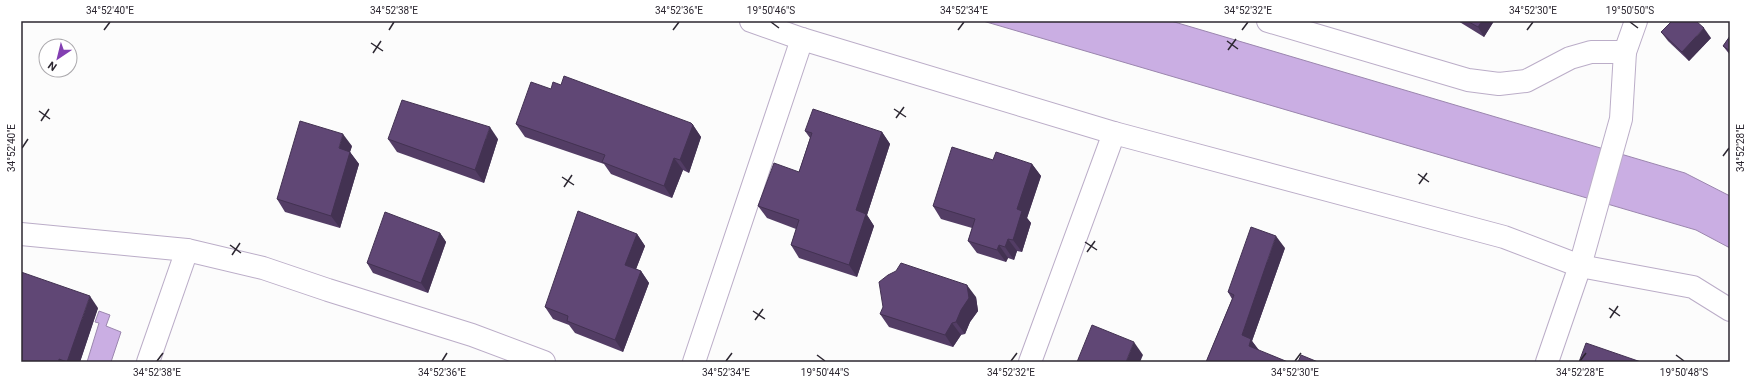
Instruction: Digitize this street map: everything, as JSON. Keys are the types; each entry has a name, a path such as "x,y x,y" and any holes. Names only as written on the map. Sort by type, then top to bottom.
{"street":[{"path":"751,21 802,39 1114,133 1504,237 1580,266 1693,286 1730,310"},
{"path":"1268,21 1468,80 1499,84 1526,81 1570,58 1591,52 1625,52"},
{"path":"1547,362 1580,266 1621,119 1625,52 1636,21"},
{"path":"694,362 802,39"},
{"path":"1030,362 1114,133"},
{"path":"21,234 187,250 263,268 472,335 544,362"},
{"path":"148,362 187,250"}],"shaded area":[{"path":"983,21 1171,21 1685,173 1730,196 1730,248 1696,230"},
{"path":"99,311 110,315 106,326 121,332 111,362 87,362 99,323 95,322"}],"building":[{"path":"1467,21 1482,21 1478,27"},
{"path":"1672,21 1696,21 1704,28 1682,52 1661,32"},
{"path":"1730,36 1730,51 1723,46"},
{"path":"564,76 693,125 680,160 674,158 664,186 602,162 605,155 516,124 531,82 551,89 553,82 561,85"},
{"path":"402,100 490,127 475,170 388,139"},
{"path":"813,109 882,132 856,210 866,214 849,265 791,245 799,220 758,206 774,163 799,172 812,133 805,131"},
{"path":"300,121 343,134 339,148 350,152 331,216 277,199"},
{"path":"952,147 993,160 996,152 1032,164 1017,209 1022,211 1013,240 1008,239 1005,247 999,245 997,250 968,241 975,219 933,206"},
{"path":"578,211 637,234 625,265 641,271 615,340 567,321 568,316 545,307"},
{"path":"385,212 440,233 421,283 367,263"},
{"path":"1251,227 1276,236 1242,335 1251,339 1249,346 1288,362 1206,362 1234,295 1228,292"},
{"path":"901,263 967,285 969,298 961,310 956,322 952,323 945,335 880,314 883,307 879,282 896,271"},
{"path":"21,272 90,296 67,362 59,359 59,362 21,362"},
{"path":"1092,325 1134,342 1126,362 1077,362"},
{"path":"1586,343 1641,362 1579,362"},
{"path":"1301,355 1318,362 1298,362"}]}
